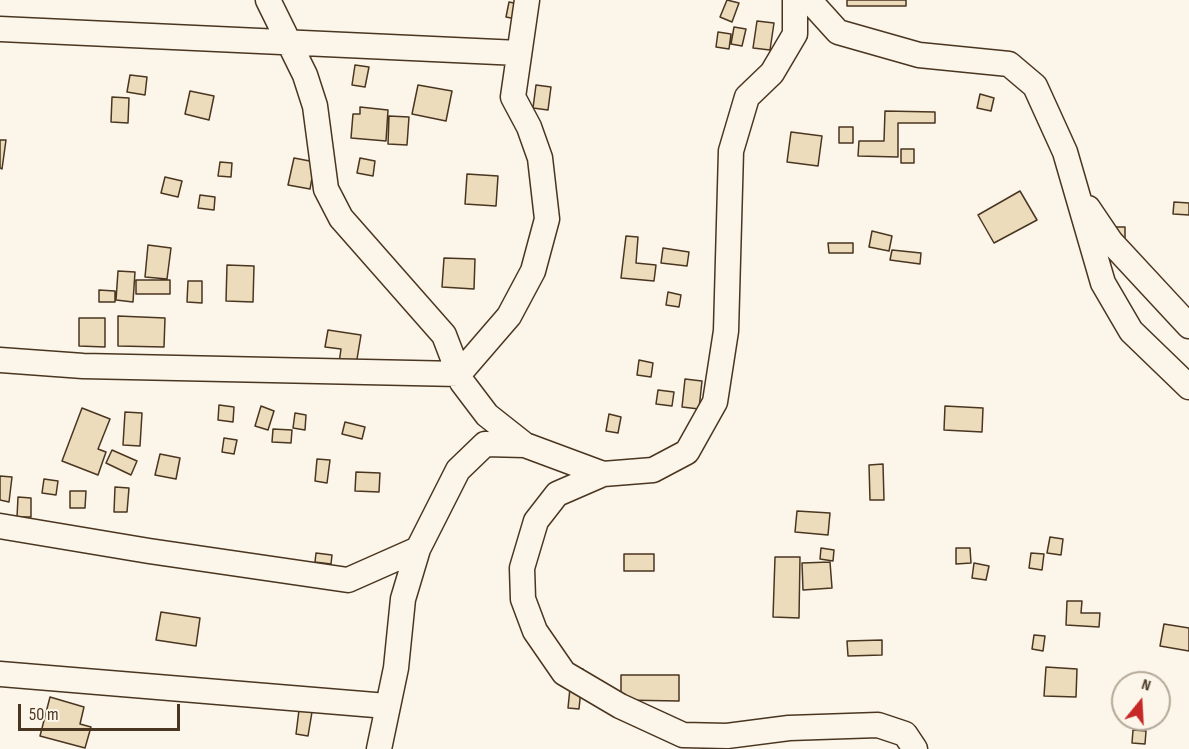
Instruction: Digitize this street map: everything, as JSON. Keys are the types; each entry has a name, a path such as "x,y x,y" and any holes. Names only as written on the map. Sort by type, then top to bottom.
{"street":[{"path":"268,0 305,75 315,106 326,189 342,218 444,335 462,382 488,415 525,445 603,474"},
{"path":"459,374 509,316 533,271 547,219 540,158 529,128 513,97 527,0"},
{"path":"795,0 795,34 772,73 747,97 731,151 726,331 715,402 687,452 653,470 603,474 557,494 536,521 522,568 523,598 535,631 564,674 620,706 682,735 727,736 800,727 878,725 905,734 915,749"},
{"path":"809,0 838,32 919,55 1009,64 1035,86 1065,152 1102,283 1131,331 1189,387"},
{"path":"0,29 519,53"},
{"path":"1076,191 1111,242 1189,326"},
{"path":"0,360 82,366 459,374"},
{"path":"379,749 396,668 403,599 418,549 458,470 485,444 525,445"},
{"path":"0,526 149,551 348,580 418,549"},
{"path":"0,675 387,706"}],"building":[{"path":"727,0 739,3 732,22 720,17"},
{"path":"847,0 906,0 906,6 847,6"},
{"path":"509,2 529,6 526,21 506,17"},
{"path":"757,21 774,23 770,50 753,48"},
{"path":"734,27 746,29 742,46 731,44"},
{"path":"718,32 731,34 729,49 716,47"},
{"path":"355,65 369,67 365,87 352,85"},
{"path":"130,75 147,77 145,95 127,92"},
{"path":"418,85 452,91 446,121 412,114"},
{"path":"536,85 551,87 548,110 533,108"},
{"path":"190,91 214,96 209,120 185,114"},
{"path":"980,94 994,98 991,111 977,108"},
{"path":"112,97 129,98 128,123 111,122"},
{"path":"360,107 388,110 386,141 351,138 353,114 360,114"},
{"path":"885,111 935,112 935,123 898,123 898,157 858,156 859,141 884,141"},
{"path":"389,116 409,117 407,145 388,144"},
{"path":"839,127 853,127 853,143 839,143"},
{"path":"791,132 822,136 818,166 787,162"},
{"path":"0,140 6,140 2,169 0,168"},
{"path":"901,149 914,149 914,163 901,163"},
{"path":"294,158 315,162 310,189 288,185"},
{"path":"360,158 375,161 373,176 357,173"},
{"path":"220,162 232,163 231,177 218,176"},
{"path":"467,174 498,176 496,206 465,204"},
{"path":"165,177 182,181 178,197 161,193"},
{"path":"1020,191 1037,220 994,243 978,215"},
{"path":"200,195 215,197 214,210 198,208"},
{"path":"1174,202 1189,203 1189,215 1173,214"},
{"path":"1108,227 1125,227 1125,241"},
{"path":"872,231 892,236 889,251 869,247"},
{"path":"626,236 638,237 636,263 656,265 654,281 621,278"},
{"path":"828,243 853,243 853,253 829,253"},
{"path":"148,245 171,248 167,279 145,277"},
{"path":"663,248 689,252 687,266 661,263"},
{"path":"892,250 921,253 920,264 890,260"},
{"path":"444,258 475,259 474,289 442,287"},
{"path":"227,265 254,266 253,302 226,301"},
{"path":"118,271 135,272 133,302 116,300"},
{"path":"136,280 170,280 170,294 136,294"},
{"path":"188,281 202,281 202,303 187,302"},
{"path":"99,290 115,291 115,302 99,302"},
{"path":"668,292 681,295 679,307 666,305"},
{"path":"118,316 165,318 164,347 118,346"},
{"path":"79,318 105,318 105,347 79,346"},
{"path":"328,330 361,335 356,365 339,363 341,349 325,347"},
{"path":"639,360 653,363 651,377 637,375"},
{"path":"685,379 702,381 699,409 682,407"},
{"path":"658,390 674,392 672,406 656,404"},
{"path":"219,405 234,407 233,422 218,420"},
{"path":"261,406 274,411 268,430 255,426"},
{"path":"945,406 983,408 982,432 944,430"},
{"path":"82,408 110,419 98,449 106,452 98,475 62,461"},
{"path":"125,412 142,413 140,446 123,445"},
{"path":"295,413 306,415 305,430 293,428"},
{"path":"609,414 621,417 618,433 606,431"},
{"path":"345,422 365,427 362,439 342,434"},
{"path":"273,429 292,430 291,443 272,442"},
{"path":"224,438 237,440 234,454 222,452"},
{"path":"112,450 137,461 131,475 106,463"},
{"path":"160,454 180,458 176,479 155,475"},
{"path":"317,459 330,460 327,483 315,481"},
{"path":"883,464 884,500 870,500 869,465"},
{"path":"356,472 380,473 379,492 355,491"},
{"path":"0,476 12,477 9,502 0,500"},
{"path":"44,479 58,481 56,495 42,493"},
{"path":"115,487 129,488 127,512 114,512"},
{"path":"70,491 86,491 85,508 70,508"},
{"path":"18,497 31,498 31,517 17,517"},
{"path":"797,511 830,513 828,535 795,532"},
{"path":"1050,537 1063,539 1061,555 1047,553"},
{"path":"821,548 834,550 833,561 820,559"},
{"path":"956,548 970,548 971,563 956,564"},
{"path":"316,553 332,555 331,564 315,562"},
{"path":"1031,553 1044,554 1042,570 1029,568"},
{"path":"624,554 654,554 654,571 624,571"},
{"path":"775,557 800,557 799,618 773,617"},
{"path":"830,562 832,588 803,590 802,563"},
{"path":"974,563 989,566 986,580 972,578"},
{"path":"1067,601 1082,601 1081,613 1100,613 1099,627 1066,625"},
{"path":"161,612 200,618 196,646 156,640"},
{"path":"1164,624 1189,628 1189,651 1160,646"},
{"path":"1034,635 1045,636 1043,651 1032,649"},
{"path":"882,640 882,655 848,656 847,641"},
{"path":"1046,667 1077,669 1076,697 1044,696"},
{"path":"572,668 583,669 579,709 568,708"},
{"path":"621,675 679,675 679,701 621,700"},
{"path":"50,697 84,707 80,724 91,727 85,748 40,736"},
{"path":"299,710 312,712 308,736 296,734"},
{"path":"1133,731 1146,731 1145,744 1132,743"}]}
